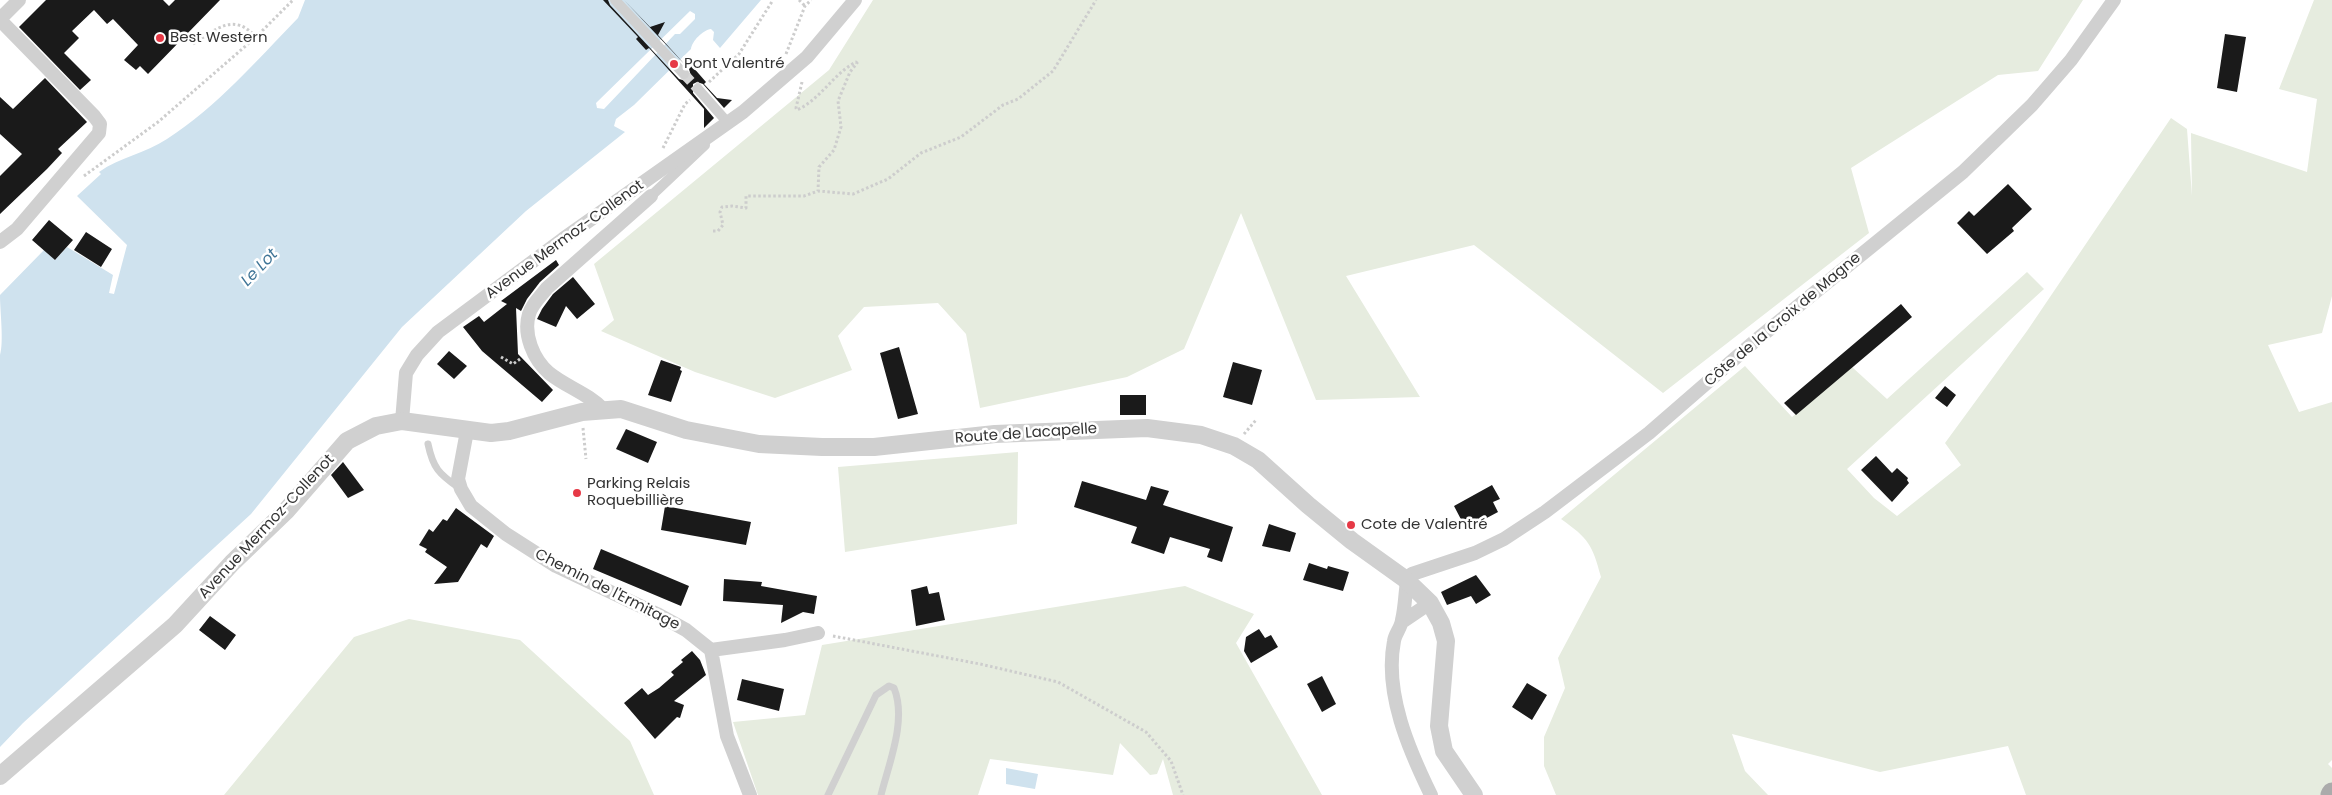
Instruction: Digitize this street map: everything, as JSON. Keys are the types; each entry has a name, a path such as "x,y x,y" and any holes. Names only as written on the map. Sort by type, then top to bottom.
{"street":[{"path":"0,242 16,229 99,133 100,124 0,19 19,0"},
{"path":"615,0 684,74"},
{"name":"Avenue Mermoz-Collenot","path":"0,776 175,625 232,563 286,511 347,441 376,426 402,422 406,373 417,355 438,332 563,239 728,124 774,87 807,57 855,0"},
{"name":"Côte de la Croix de Magne","path":"1406,581 1412,574 1475,553 1504,539 1545,512 1649,433 1755,341 1963,172 2032,105 2071,60 2114,0"},
{"path":"604,410 595,400 550,373 532,350 527,332 529,314 535,302 547,288 651,196 728,124 702,88"},
{"name":"Route de Lacapelle","path":"402,422 491,433 509,431 582,412 621,409 686,430 755,443 822,448 874,447 995,434 1074,430 1147,428 1201,435 1234,446 1258,460 1352,541 1406,581 1430,602"},
{"path":"461,489 458,479 467,431"},
{"name":"Chemin de l'Ermitage","path":"461,489 471,506 506,534 556,566 606,592 657,614 686,630 711,650"},
{"path":"1406,581 1402,622 1394,640 1392,666 1396,698 1408,742 1431,795"},
{"path":"1402,622 1430,602 1441,623 1446,641 1439,726 1444,751 1474,795"},
{"path":"750,795 727,736 711,650 785,640 818,633"}],"lane":[{"name":"Chemin de l'Ermitage","path":"428,444 432,462 441,475 461,489"},
{"path":"828,795 876,695 889,686 894,688 897,697 898,715 896,734 881,795"}],"path":[{"path":"80,179 158,122 256,37 294,0"},
{"path":"702,88 738,54 773,0"},
{"path":"799,0 805,6"},
{"path":"774,87 805,6 811,0"},
{"path":"712,231 718,231 723,225 720,212 722,207 746,208 746,196 804,196 818,191 852,194 888,179 921,153 961,136 1003,105 1018,99 1053,71 1096,0"},
{"path":"193,44 230,23 239,23 247,27 256,37"},
{"path":"795,86 803,81 797,110 809,104 843,69 857,63 850,72 838,101 841,127 834,150 819,167 818,191"},
{"path":"501,357 513,364 532,350"},
{"path":"1244,434 1256,420"},
{"path":"583,423 586,460"},
{"path":"818,633 980,664 1058,682 1146,732 1171,761 1183,795"}],"shaded area":[{"path":"873,0 2083,0 2038,71 1998,75 1851,168 1869,233 1663,393 1474,245 1346,276 1420,397 1316,400 1241,213 1184,349 1127,377 980,408 966,334 938,303 864,307 838,336 852,370 775,398 695,372 601,331 614,320 594,264 829,70"},
{"path":"2314,0 2332,0 2332,296 2322,333 2268,345 2299,412 2332,402 2332,760 2328,764 2332,768 2332,795 2026,795 2008,746 1880,772 1732,734 1745,771 1768,795 1556,795 1544,766 1544,737 1565,688 1558,658 1601,577 1592,549 1584,537 1561,519 1745,366 1792,417 1852,367 1887,399 2027,272 2044,289 1847,469 1874,498 1897,516 1961,465 1945,443 2027,331 2171,118 2187,129 2192,196 2191,133 2307,172 2317,99 2279,89"},
{"path":"1018,452 1017,524 845,552 838,467"},
{"path":"1185,586 1254,614 1236,643 1322,795 1173,795 1163,759 1157,774 1150,775 1120,743 1113,775 990,759 978,795 758,795 733,722 805,715 822,645"},
{"path":"409,619 520,640 630,741 654,795 224,795 354,637"}],"water":[{"name":"Le Lot","path":"305,0 761,0 720,48 713,40 714,32 711,29 698,36 691,49 634,105 616,119 614,126 625,132 526,211 402,327 251,514 23,723 0,747 0,355 2,335 0,295 44,250 55,260 67,247 113,275 109,293 114,294 127,245 77,196 101,174 99,172 116,162 159,144 203,112 220,98 298,18","holes":["690,11 695,14 695,19 680,34 675,34 604,109 597,108 596,103"]},
{"path":"1006,768 1038,774 1035,789 1006,784"}],"building":[{"path":"46,0 163,0 169,6 175,0 220,0 148,74 140,66 136,70 124,60 138,45 113,19 107,24 94,10 72,31 79,38 64,53 91,80 80,90 19,27"},
{"path":"603,0 608,0 610,5 679,79 686,81 691,76 689,69 692,66 706,82 704,84 717,98 732,100 724,108 703,84 697,82 693,84 693,93 714,118 704,128 704,109 649,48 646,50 636,39 638,37"},
{"path":"624,0 650,27 665,22 658,35 689,69"},
{"path":"2225,34 2246,37 2237,92 2217,88"},
{"path":"45,78 87,122 58,149 62,153 47,169 0,214 0,176 22,154 0,134 0,97 13,109"},
{"path":"2008,184 2032,209 2012,228 2014,231 1987,254 1957,223 1969,211 1974,216"},
{"path":"49,220 73,240 55,260 32,240"},
{"path":"86,232 112,249 101,267 74,250"},
{"path":"556,260 559,265 540,282 527,299 521,311 516,308 518,354 553,390 542,402 482,351 463,327 479,316 484,322 507,304 501,301"},
{"path":"573,277 595,304 577,319 566,306 556,327 537,319 553,294"},
{"path":"1901,304 1912,317 1796,415 1784,403"},
{"path":"899,347 918,414 898,419 880,353"},
{"path":"449,351 467,366 454,379 437,364"},
{"path":"661,360 681,367 680,370 682,371 671,402 648,395"},
{"path":"1233,362 1262,370 1252,405 1223,397"},
{"path":"1945,386 1956,395 1947,407 1935,398"},
{"path":"1120,395 1146,395 1146,415 1120,415"},
{"path":"626,429 657,442 648,463 616,449"},
{"path":"1876,456 1892,473 1897,468 1908,478 1909,483 1892,502 1861,470"},
{"path":"343,462 364,490 348,498 331,475"},
{"path":"1082,481 1146,500 1151,486 1169,491 1163,505 1233,527 1222,562 1207,557 1210,549 1170,537 1164,554 1131,543 1137,527 1074,507"},
{"path":"1492,485 1500,499 1493,502 1498,512 1466,529 1454,506"},
{"path":"665,506 751,522 746,545 661,530"},
{"path":"456,508 494,536 487,548 481,544 458,582 434,584 447,567 425,552 427,549 419,545 429,529 433,532 443,519 447,521"},
{"path":"1269,524 1296,533 1290,552 1262,546"},
{"path":"601,549 689,586 681,606 593,569"},
{"path":"1309,563 1327,569 1328,566 1349,572 1343,591 1303,580"},
{"path":"1476,575 1491,595 1476,604 1471,596 1447,605 1441,592"},
{"path":"724,579 762,582 761,586 817,596 814,614 803,612 781,623 783,605 723,601"},
{"path":"927,586 929,594 939,592 945,620 916,626 911,590"},
{"path":"210,616 236,635 225,650 199,630"},
{"path":"1259,629 1265,638 1271,635 1278,647 1251,663 1244,651 1246,637"},
{"path":"692,651 700,660 706,675 674,701 684,705 680,718 677,717 655,739 624,703 642,688 648,695 659,688 674,675 671,672"},
{"path":"1322,676 1336,704 1322,712 1307,684"},
{"path":"742,679 784,689 779,711 737,700"},
{"path":"1527,683 1547,695 1532,720 1512,707"}],"tunnel":[{"path":"684,74 698,89"}],"place":[{"name":"Best Western","path":"160,38"},
{"name":"Pont Valentré","path":"674,64"},
{"name":"Parking Relais Roquebillière","path":"577,493"},
{"name":"Cote de Valentré","path":"1351,525"}]}
